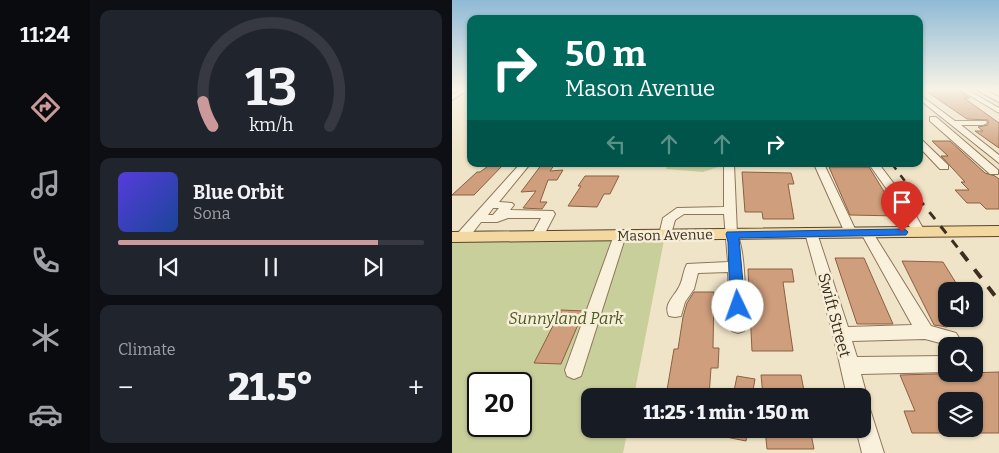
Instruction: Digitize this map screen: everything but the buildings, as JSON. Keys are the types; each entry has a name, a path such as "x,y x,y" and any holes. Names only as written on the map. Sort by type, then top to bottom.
{"main road":[{"name":"Mason Avenue","path":"457,237 998,231"}],"street":[{"path":"928,110 932,116 994,172"},
{"path":"923,112 950,121 983,123"},
{"path":"950,121 998,160"},
{"path":"923,146 944,167"},
{"path":"457,237 477,219 522,167"},
{"path":"729,167 731,234 734,242 736,267 738,326"},
{"path":"821,167 851,233"},
{"path":"876,167 904,205 919,232"},
{"path":"489,205 508,205 491,236"},
{"path":"665,235 669,218 681,210 731,211"},
{"path":"477,219 545,222 536,236"},
{"name":"Swift Street","path":"811,233 842,334 855,388"},
{"path":"867,233 925,332"},
{"path":"574,370 620,235"},
{"path":"675,311 678,301 686,288 692,268 736,267"},
{"path":"842,334 925,332 946,337"},
{"path":"849,366 938,364"},
{"path":"869,438 873,453"}],"green space":[{"path":"667,167 718,167 703,172 666,169"},
{"name":"Sunnyland Park","path":"665,235 636,388 581,388 581,438 626,438 623,453 452,453 452,237"}],"railway":[{"path":"894,167 908,185"},
{"path":"907,184 962,253"},
{"path":"961,252 999,301"}],"route":[{"path":"738,306 734,242 731,234 902,232"}]}
